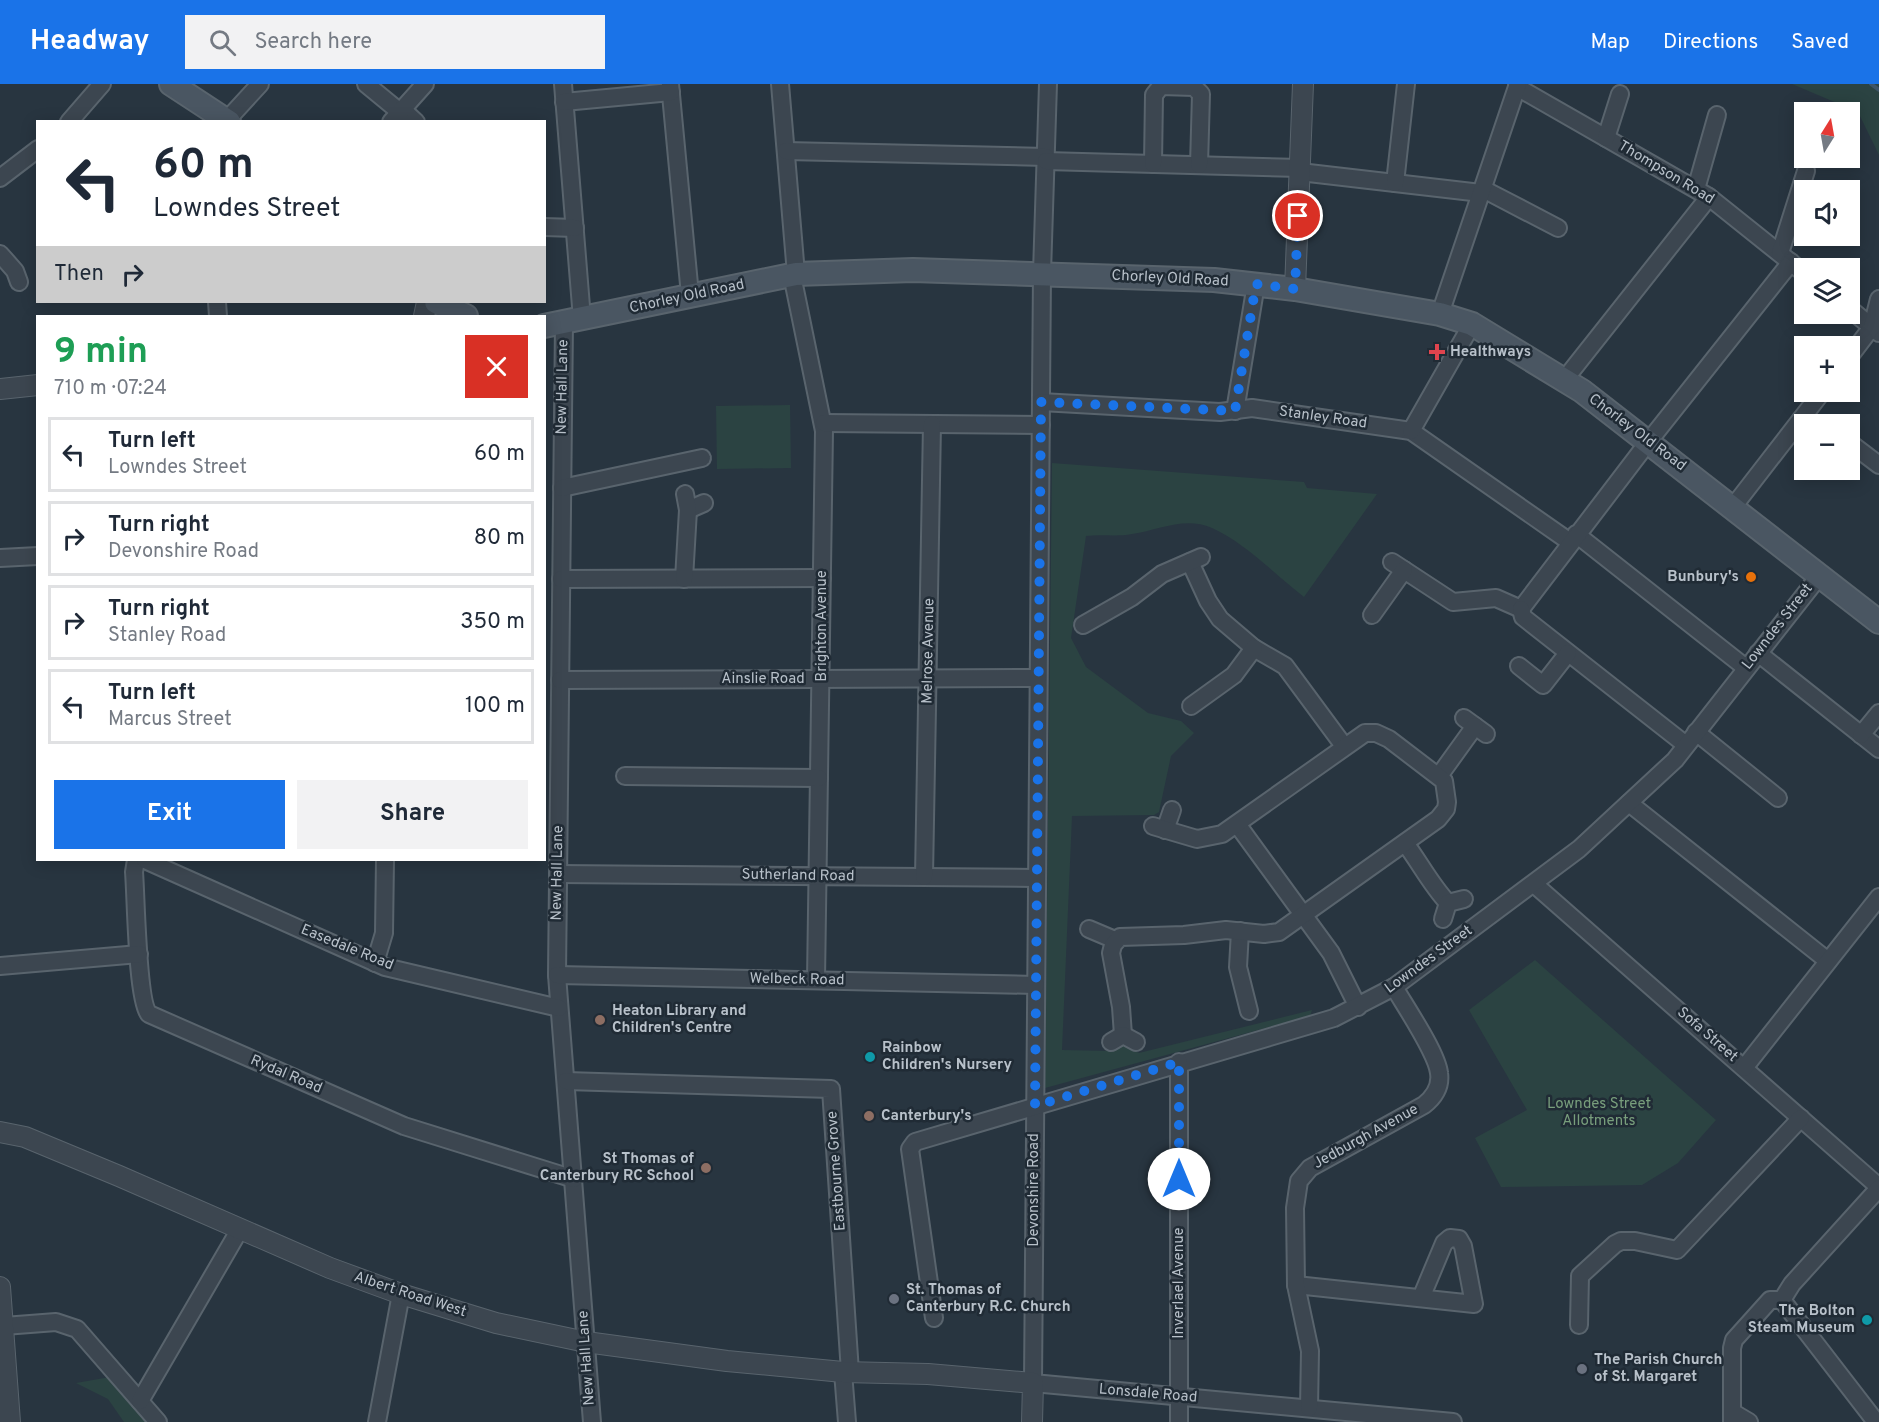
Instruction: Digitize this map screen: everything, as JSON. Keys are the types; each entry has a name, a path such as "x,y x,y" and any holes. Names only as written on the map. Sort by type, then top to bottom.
{"main road":[{"path":"171,84 226,120"},
{"name":"Chorley Old Road","path":"564,322 794,274 913,270 1169,277 1256,284 1440,315 1472,324 1564,379 1648,441 1879,622"},
{"path":"438,303 464,315"}],"street":[{"path":"71,120 102,84"},
{"path":"229,120 260,84"},
{"path":"366,84 398,114 424,84"},
{"name":"New Hall Lane","path":"563,84 575,228 564,322 557,975 592,1422"},
{"name":"Brighton Avenue","path":"780,84 794,274 824,423 816,980"},
{"name":"Devonshire Road","path":"1032,1422 1042,273 1048,84"},
{"path":"1295,289 1303,84"},
{"path":"1395,183 1406,84"},
{"path":"1152,164 1154,95 1161,86 1194,87 1201,94 1199,165"},
{"path":"1440,315 1518,86"},
{"name":"Thompson Road","path":"1518,86 1703,193 1792,263"},
{"path":"564,102 670,88 690,295"},
{"path":"1606,138 1620,94"},
{"path":"1564,379 1703,193 1717,116"},
{"path":"0,178 36,151"},
{"path":"786,151 1300,170 1395,183 1482,191 1558,228"},
{"path":"1521,609 1648,441 1792,263 1806,171"},
{"path":"546,227 575,228"},
{"path":"1,254 15,271 19,282"},
{"path":"1235,411 1256,284"},
{"path":"1860,346 1876,330 1879,299"},
{"path":"1860,317 1876,330"},
{"path":"1411,431 1472,324"},
{"path":"0,389 36,385"},
{"name":"Stanley Road","path":"1041,402 1235,411 1260,408 1411,431 1573,538 1746,668"},
{"path":"1733,507 1814,402"},
{"path":"824,423 1041,425"},
{"name":"Melrose Avenue","path":"924,877 932,424"},
{"path":"1860,451 1879,465"},
{"path":"562,488 702,458"},
{"path":"684,579 687,502 704,503"},
{"path":"0,558 36,556"},
{"path":"1083,625 1103,620 1162,574 1196,559 1213,610 1229,629 1254,648 1285,666 1344,746"},
{"path":"1372,615 1390,601 1398,566 1453,602 1496,598 1521,609"},
{"name":"Lowndes Street","path":"934,1318 912,1144 1179,1062 1334,1018 1394,987 1579,849 1667,768 1820,575"},
{"path":"561,579 822,578"},
{"path":"1521,609 1523,617 1568,653 1778,798"},
{"path":"1191,706 1203,688 1234,675 1254,648"},
{"path":"1520,666 1543,685 1568,653"},
{"path":"1758,653 1879,750"},
{"name":"Ainslie Road","path":"560,680 1038,678"},
{"path":"1861,735 1879,713"},
{"path":"1439,776 1475,726"},
{"path":"1089,929 1115,940 1124,936 1240,931 1273,934 1285,929 1438,819 1446,809 1446,787 1439,776 1389,739 1365,733 1222,834 1207,838 1186,837 1159,828 1172,810"},
{"path":"625,776 819,778"},
{"path":"1629,803 1828,961"},
{"path":"1237,824 1305,915 1338,964 1358,1007"},
{"path":"1405,843 1432,885 1451,907"},
{"name":"Rydal Road","path":"136,861 134,872 144,1006 153,1017 404,1126 574,1179"},
{"name":"Easedale Road","path":"147,861 375,963 559,1008"},
{"path":"375,963 384,933 385,861"},
{"name":"Sutherland Road","path":"558,874 1037,878"},
{"name":"Sofa Street","path":"1534,884 1879,1187"},
{"path":"1744,1068 1879,897"},
{"path":"1240,931 1238,967 1249,1011"},
{"path":"1115,940 1112,953 1121,1007 1123,1040"},
{"path":"0,966 139,954"},
{"name":"Welbeck Road","path":"557,975 1036,985"},
{"name":"Jedburgh Avenue","path":"1309,1408 1310,1351 1296,1285 1295,1198 1304,1174 1424,1105 1431,1099 1438,1084 1436,1062 1394,987"},
{"name":"Inverlael Avenue","path":"1179,1062 1179,1422"},
{"name":"Eastbourne Grove","path":"566,1081 831,1089 847,1372"},
{"path":"1579,1325 1580,1276 1621,1241 1635,1241 1677,1250 1801,1118"},
{"name":"Albert Road West","path":"0,1132 26,1137 330,1268 401,1294 496,1323 586,1342 727,1361 847,1372"},
{"path":"1782,1300 1792,1284 1879,1187"},
{"path":"140,1401 240,1229"},
{"path":"1296,1285 1421,1298"},
{"path":"0,1287 10,1422"},
{"path":"377,1422 401,1294"},
{"path":"1749,1422 1732,1417 1732,1343 1770,1300 1782,1300"},
{"path":"1782,1300 1876,1422"},
{"path":"4,1326 56,1322 77,1329 158,1422"},
{"path":"847,1372 847,1422"},
{"name":"Lonsdale Road","path":"847,1372 928,1374 1453,1422"}],"green space":[{"path":"1792,84 1879,84 1879,155 1860,116 1860,102 1834,102"},
{"path":"790,405 791,468 717,469 716,406"},
{"path":"1052,463 1304,482 1307,488 1377,494 1304,597 1236,542 1202,525 1192,523 1126,535 1086,536 1071,638 1086,667 1148,713 1181,721 1194,733 1171,756 1159,812 1154,815 1072,816 1062,1050 1110,1051 1125,1045 1139,1053 1312,1010 1310,1016 1045,1088"},
{"name":"Lowndes Street Allotments","path":"1535,960 1716,1120 1678,1163 1642,1185 1501,1187 1475,1138 1527,1110 1469,1010"},
{"path":"110,1377 148,1422 124,1422 108,1399 76,1383"}],"waterway":[{"path":"1871,84 1879,90"}],"place":[{"name":"Healthways","path":"1437,352"},
{"name":"Bunbury's","path":"1751,577"},
{"name":"Heaton Library and Children's Centre","path":"600,1020"},
{"name":"Rainbow Children's Nursery","path":"870,1057"},
{"name":"Canterbury's","path":"869,1116"},
{"name":"St Thomas of Canterbury RC School","path":"706,1168"},
{"name":"St. Thomas of Canterbury R.C. Church","path":"894,1299"},
{"name":"The Bolton Steam Museum","path":"1867,1320"},
{"name":"The Parish Church of St. Margaret","path":"1582,1369"}],"route":[{"path":"1179,1179 1179,1062 1035,1106 1041,402 1235,411 1256,284 1295,289 1298,216"}]}
